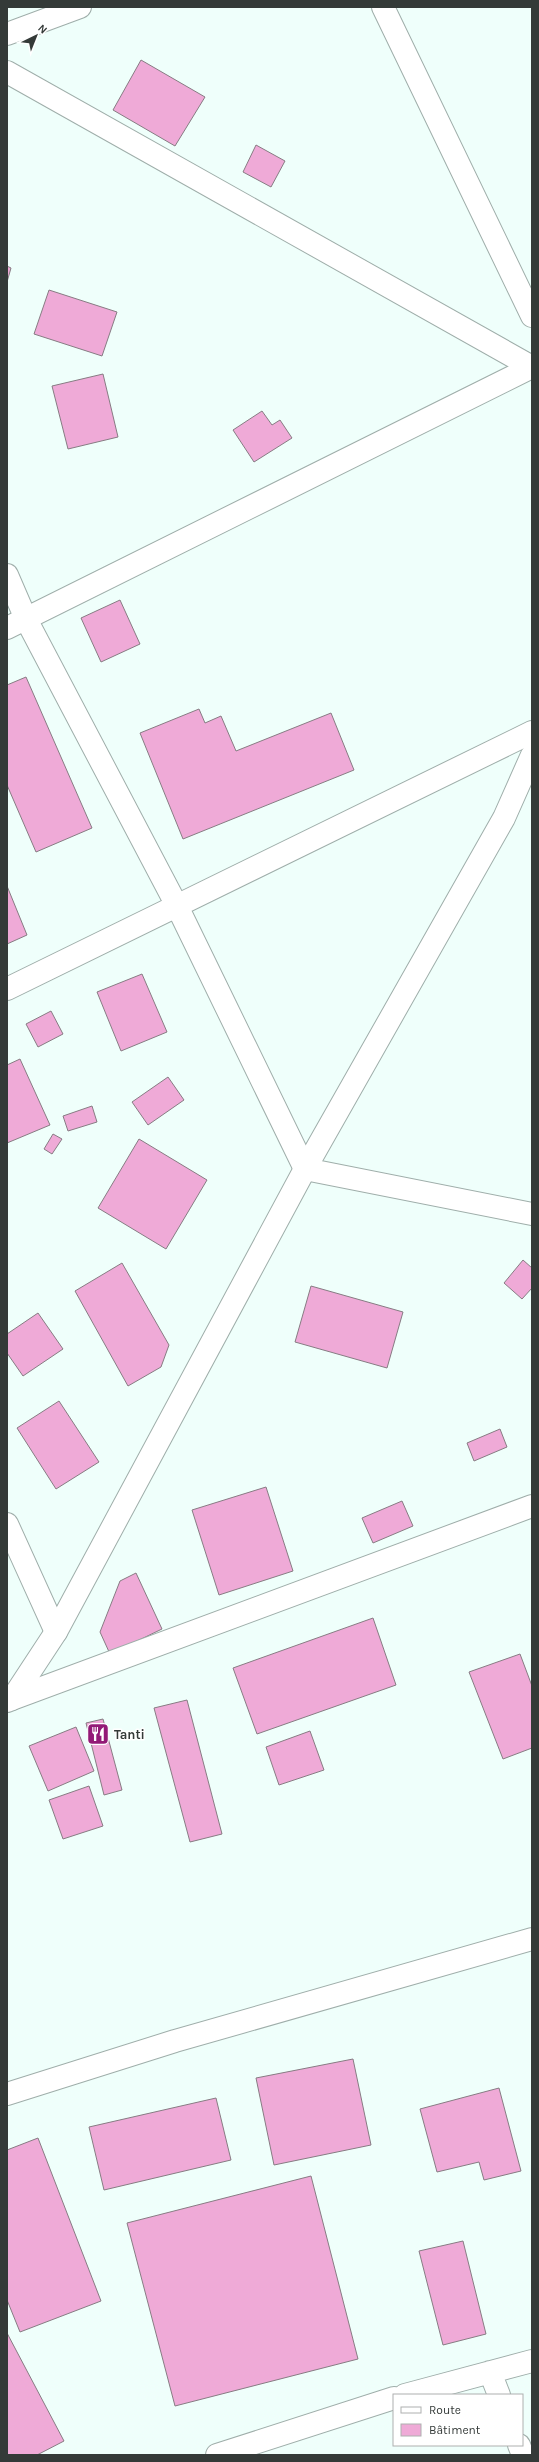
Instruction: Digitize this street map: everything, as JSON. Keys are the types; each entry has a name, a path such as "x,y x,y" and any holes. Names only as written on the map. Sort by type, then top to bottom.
{"street":[{"path":"7,34 80,7"},
{"path":"383,7 532,316"},
{"path":"7,72 532,367"},
{"path":"16,623 532,367"},
{"path":"7,575 16,623 177,906 305,1169"},
{"path":"7,989 532,732"},
{"path":"10,1700 56,1632 305,1169 504,818 532,755"},
{"path":"305,1169 532,1214"},
{"path":"10,1700 532,1506"},
{"path":"7,1524 56,1632"},
{"path":"7,2094 175,2041 532,1939"},
{"path":"409,2394 532,2361"},
{"path":"490,2372 499,2394"},
{"path":"217,2455 393,2398"}],"building":[{"path":"141,60 205,97 175,146 113,110"},
{"path":"256,145 285,161 271,187 243,172"},
{"path":"7,266 11,268 7,282"},
{"path":"49,290 117,312 102,356 34,334"},
{"path":"103,374 118,437 68,449 52,386"},
{"path":"262,411 272,425 280,420 292,438 254,462 233,430"},
{"path":"120,600 140,644 101,662 81,618"},
{"path":"26,677 92,828 36,852 7,785 7,685"},
{"path":"199,709 205,723 221,716 236,751 331,713 354,770 183,839 140,733"},
{"path":"7,886 27,935 7,944"},
{"path":"142,974 167,1032 121,1051 97,992"},
{"path":"51,1011 63,1034 38,1047 26,1024"},
{"path":"20,1059 50,1125 7,1143 7,1065"},
{"path":"168,1077 184,1100 148,1125 132,1102"},
{"path":"92,1106 97,1122 68,1131 63,1116"},
{"path":"53,1134 62,1139 52,1154 44,1149"},
{"path":"139,1139 207,1180 166,1249 98,1208"},
{"path":"523,1260 532,1268 532,1288 522,1299 504,1283"},
{"path":"122,1263 169,1345 161,1367 128,1386 75,1291"},
{"path":"311,1286 403,1312 387,1368 295,1342"},
{"path":"38,1313 63,1349 23,1376 7,1353 7,1334"},
{"path":"59,1401 99,1462 56,1489 17,1428"},
{"path":"500,1429 507,1447 474,1461 467,1443"},
{"path":"266,1487 293,1571 219,1595 192,1510"},
{"path":"402,1501 413,1526 373,1543 362,1518"},
{"path":"136,1573 162,1629 110,1654 100,1632 120,1581"},
{"path":"373,1618 396,1685 257,1734 233,1668"},
{"path":"520,1654 532,1686 532,1748 503,1759 469,1672"},
{"path":"187,1700 222,1834 190,1842 154,1708"},
{"path":"103,1719 122,1790 104,1795 86,1723"},
{"path":"76,1727 94,1771 48,1791 29,1746"},
{"path":"310,1731 324,1770 279,1785 266,1747"},
{"path":"89,1786 103,1826 63,1839 49,1800"},
{"path":"353,2059 371,2145 274,2165 256,2078"},
{"path":"499,2088 521,2171 484,2180 479,2162 437,2172 420,2109"},
{"path":"216,2098 231,2160 104,2190 89,2127"},
{"path":"38,2138 101,2301 20,2332 7,2300 7,2150"},
{"path":"311,2176 358,2359 175,2406 127,2223"},
{"path":"463,2241 486,2334 443,2345 419,2251"},
{"path":"7,2333 64,2441 37,2455 7,2455"}],"place":[{"name":"Tanti","path":"98,1734"}]}
